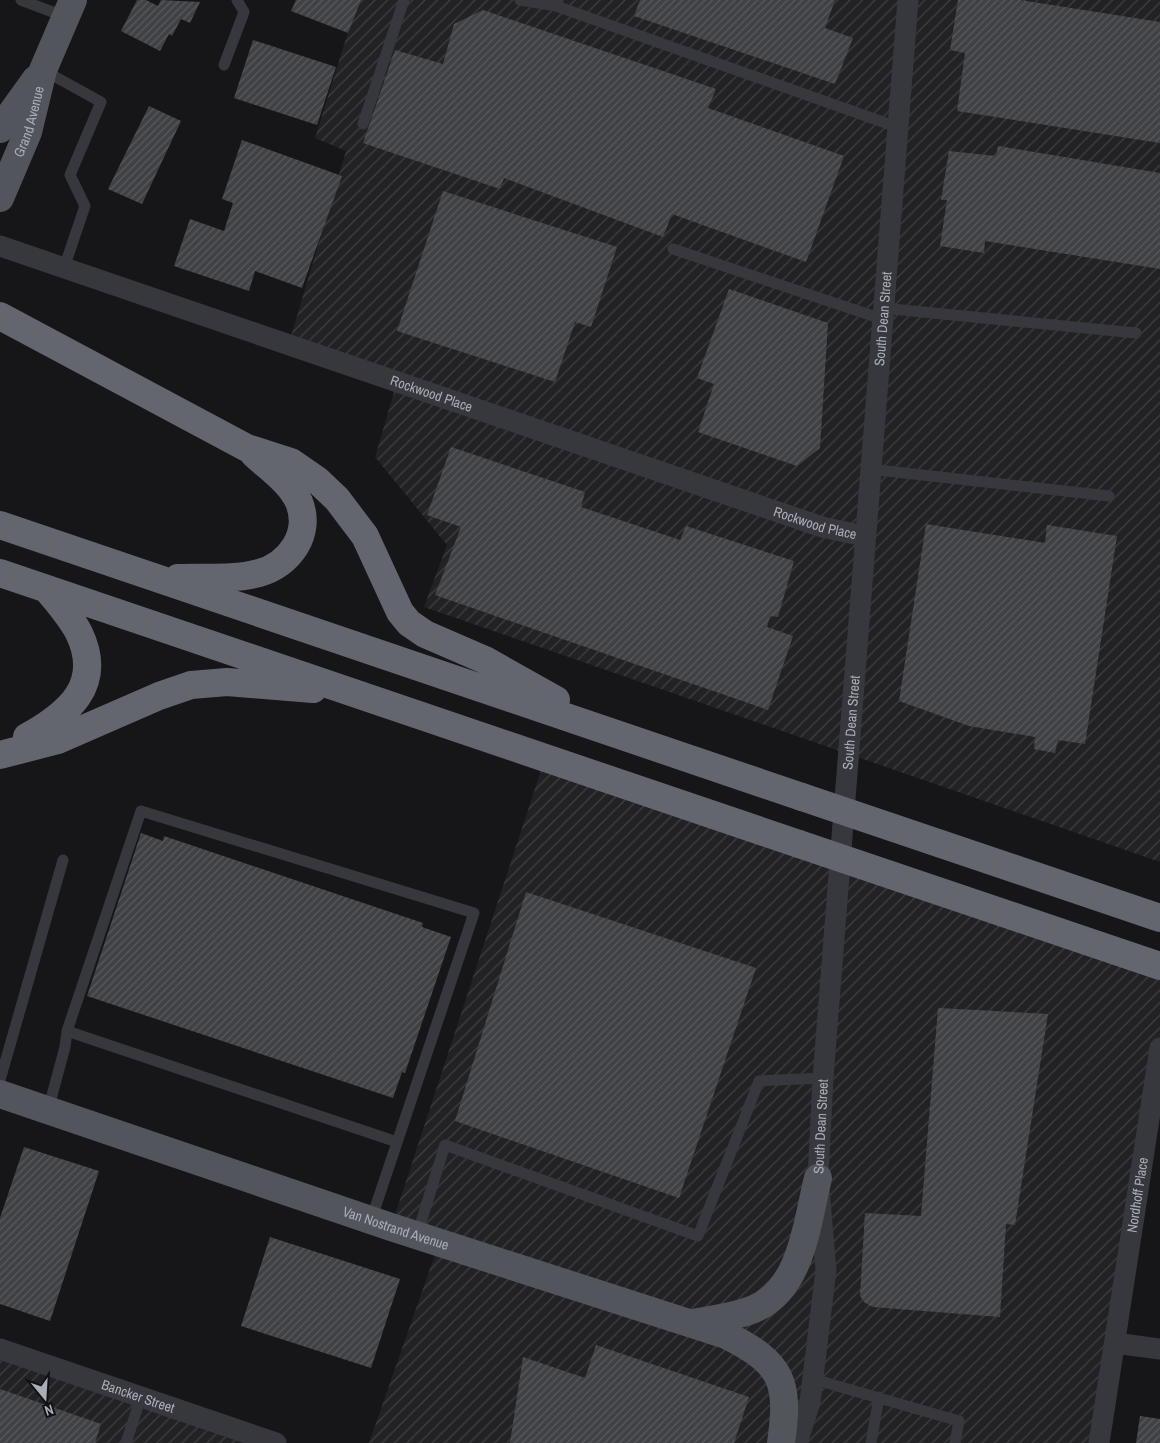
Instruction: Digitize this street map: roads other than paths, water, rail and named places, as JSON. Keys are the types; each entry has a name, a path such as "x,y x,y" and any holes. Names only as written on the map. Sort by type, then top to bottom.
{"highway":[{"path":"0,316 248,448 291,462 317,480 337,499 365,536 396,604 409,623 444,644 485,660 615,734"},
{"path":"161,579 257,574 284,562 293,552 301,528 299,503 285,481 248,448"},
{"path":"0,525 1160,918"},
{"path":"0,573 1160,966"},
{"path":"0,754 60,717 78,697 83,683 86,660 79,633 47,589"},
{"path":"0,754 58,740 159,696 191,685 227,682 352,692"}],"main road":[{"name":"Grand Avenue","path":"0,198 28,132 43,70 69,8"},
{"name":"Grand Avenue","path":"0,129 43,70"},
{"name":"Van Nostrand Avenue","path":"0,1094 371,1220 726,1335 763,1356 780,1379 784,1396 781,1443"},
{"path":"690,1323 755,1309 781,1287 798,1258 818,1178"}],"street":[{"name":"South Dean Street","path":"797,1443 810,1402 826,1270 818,1178 823,1078 869,469 908,0"},
{"name":"Rockwood Place","path":"0,246 822,527 864,536"},
{"name":"Nordhoff Place","path":"1099,1443 1160,1048"},
{"path":"1115,1343 1160,1349"},
{"name":"Bancker Street","path":"0,1349 276,1443"}],"lane":[{"path":"21,0 69,8"},
{"path":"224,65 244,12 237,0"},
{"path":"363,124 404,0"},
{"path":"520,0 557,3 898,127"},
{"path":"43,70 101,102 70,175 85,206 64,268"},
{"path":"673,249 882,314 1136,333"},
{"path":"869,469 1109,496"},
{"path":"48,1111 65,1047 67,1031 141,811 474,914 371,1220"},
{"path":"0,1080 62,860"},
{"path":"67,1031 397,1142"},
{"path":"417,1235 445,1145 698,1236 759,1081 823,1078"},
{"path":"813,1379 879,1397 958,1422 955,1443"},
{"path":"126,1443 141,1397"},
{"path":"871,1443 879,1397"}]}
